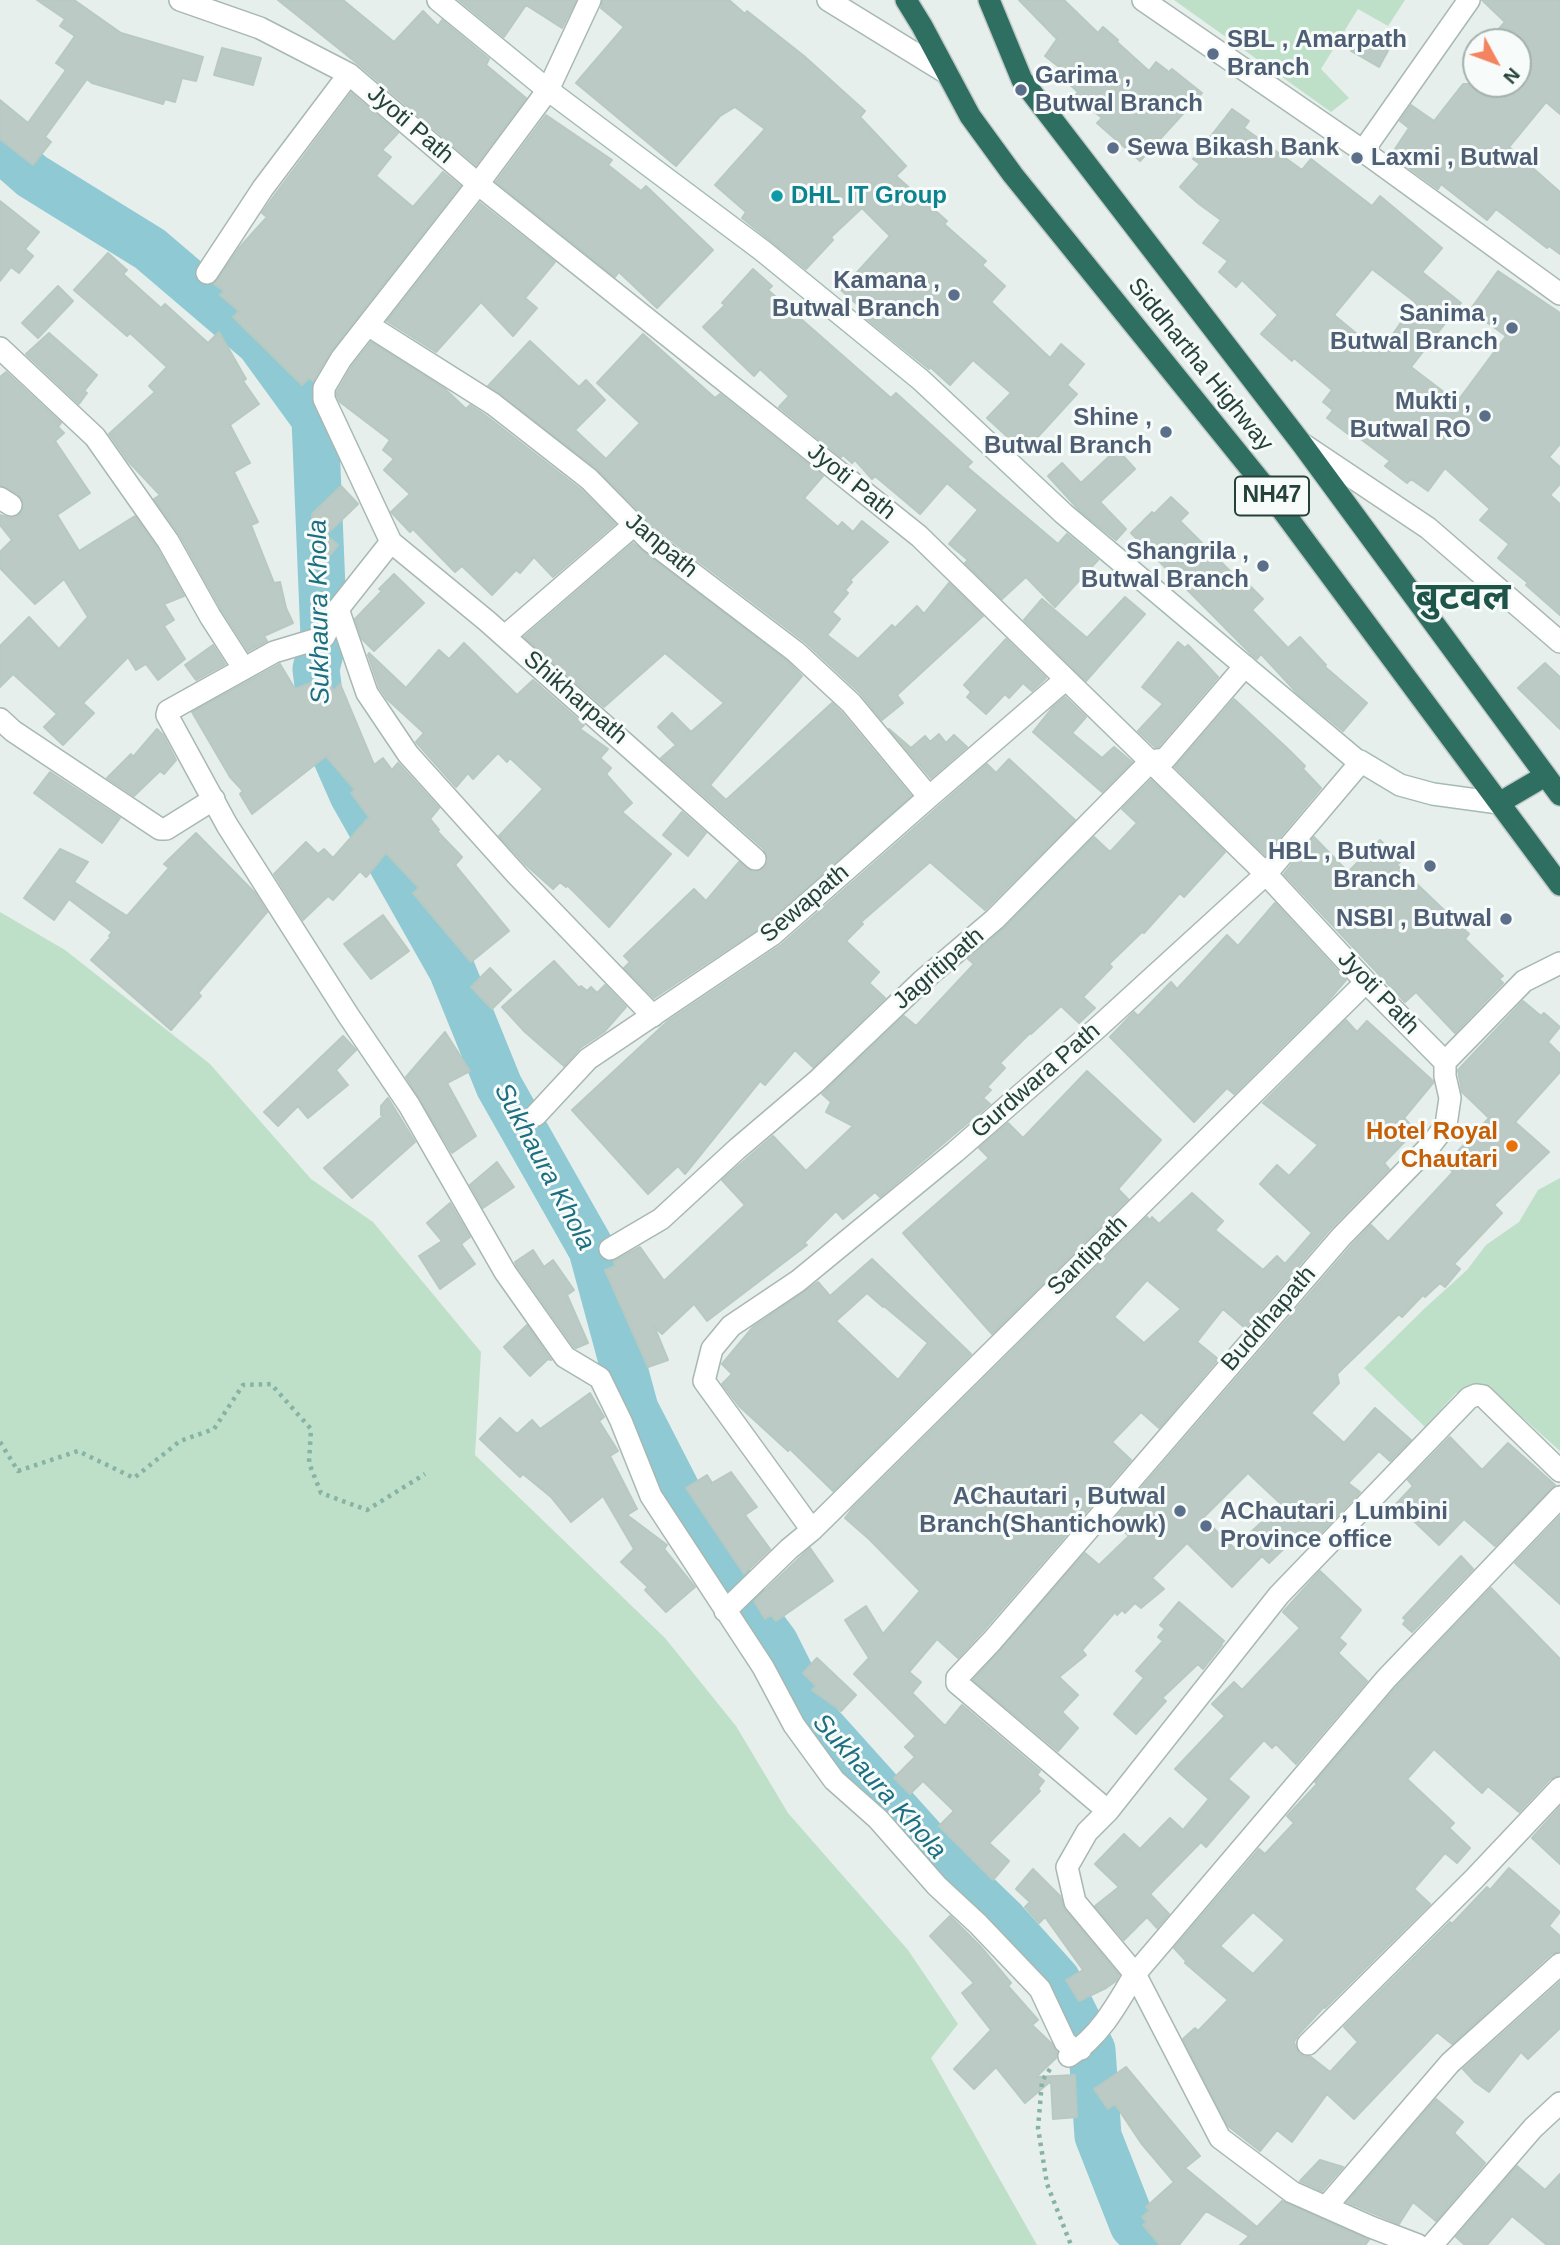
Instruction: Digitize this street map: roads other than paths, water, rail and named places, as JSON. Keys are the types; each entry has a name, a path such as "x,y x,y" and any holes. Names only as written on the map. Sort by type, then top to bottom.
{"highway":[{"name":"NH47","path":"906,0 945,72"},
{"name":"Siddhartha Highway","path":"989,0 1022,80 1302,444 1560,795"},
{"name":"Siddhartha Highway","path":"945,72 970,116 1013,175 1262,483 1560,885"},
{"path":"1499,803 1545,776"}],"street":[{"name":"Jyoti Path","path":"180,0 260,28 349,74 478,184 919,536 1266,874 1366,982 1446,1062"},
{"path":"438,0 548,90 763,251 921,380 1064,514 1360,763 1401,785 1433,794 1499,803"},
{"path":"590,0 548,90 341,359 324,388 324,399 391,542 338,609 324,636 274,652 167,713 227,825 409,1105 505,1272 565,1357 600,1378 621,1421 651,1496 763,1667 794,1725 834,1780 878,1819 937,1886 978,1924 1040,1989 1065,2042 1071,2047 1072,2054 1108,2021 1135,1974 1386,1679 1560,1497"},
{"path":"828,0 945,72"},
{"path":"1143,0 1363,151 1559,293"},
{"path":"1363,151 1469,0"},
{"path":"208,273 263,188 349,74"},
{"name":"Janpath","path":"368,325 493,404 589,479 650,541 796,652 851,703 929,797"},
{"path":"0,348 95,437 168,541 210,616 244,669"},
{"path":"1302,444 1428,528 1560,642"},
{"path":"505,636 634,525"},
{"name":"Shikharpath","path":"391,542 505,636 755,859"},
{"path":"338,609 367,693 408,754 508,865 653,1017"},
{"name":"Jagritipath","path":"610,1250 660,1219 817,1081 922,981 995,919 1151,761 1165,759 1245,666"},
{"name":"Sewapath","path":"536,1115 588,1059 772,934 1066,680"},
{"path":"0,719 13,731 160,829 166,829 214,799"},
{"name":"Gurdwara Path","path":"812,1530 704,1381 712,1349 731,1326 798,1281 955,1152 1095,1030 1266,874 1360,763"},
{"path":"1446,1062 1524,981 1560,963"},
{"name":"Santipath","path":"725,1611 812,1530 1366,982"},
{"name":"Buddhapath","path":"1108,1811 957,1683 960,1674 992,1641 1341,1237 1430,1146 1446,1125 1450,1098 1445,1076 1446,1062"},
{"path":"1418,2245 1292,2192 1220,2138 1135,1974 1075,1902 1066,1867 1087,1832 1108,1811 1279,1595 1469,1398 1483,1396 1560,1471"},
{"path":"1308,2044 1474,1879 1560,1788"},
{"path":"1326,2207 1450,2063 1560,1964"},
{"path":"1432,2245 1533,2128 1560,2103"}],"waterway":[{"name":"Sukhaura Khola","path":"0,148 32,176 150,249 259,342 315,419 324,637 316,669 323,727 353,795 452,970 499,1086 592,1250 635,1409 711,1557 775,1643 811,1715 946,1865 1004,1921 1057,1980 1092,2050 1098,2136 1133,2225 1152,2245"}],"place":[{"name":"SBL , Amarpath Branch","path":"1213,54"},
{"name":"Garima , Butwal Branch","path":"1021,90"},
{"name":"Sewa Bikash Bank","path":"1113,148"},
{"name":"Laxmi , Butwal","path":"1357,158"},
{"name":"DHL IT Group","path":"777,196"},
{"name":"Kamana , Butwal Branch","path":"954,295"},
{"name":"Sanima , Butwal Branch","path":"1512,328"},
{"name":"Mukti , Butwal RO","path":"1485,416"},
{"name":"Shine , Butwal Branch","path":"1166,432"},
{"name":"Shangrila , Butwal Branch","path":"1263,566"},
{"name":"HBL , Butwal Branch","path":"1430,866"},
{"name":"NSBI , Butwal","path":"1506,919"},
{"name":"Hotel Royal Chautari","path":"1512,1146"},
{"name":"AChautari , Butwal Branch(Shantichowk)","path":"1180,1511"},
{"name":"AChautari , Lumbini Province office","path":"1206,1526"}],"district":[{"name":"बुटवल","path":"1463,599"}]}
